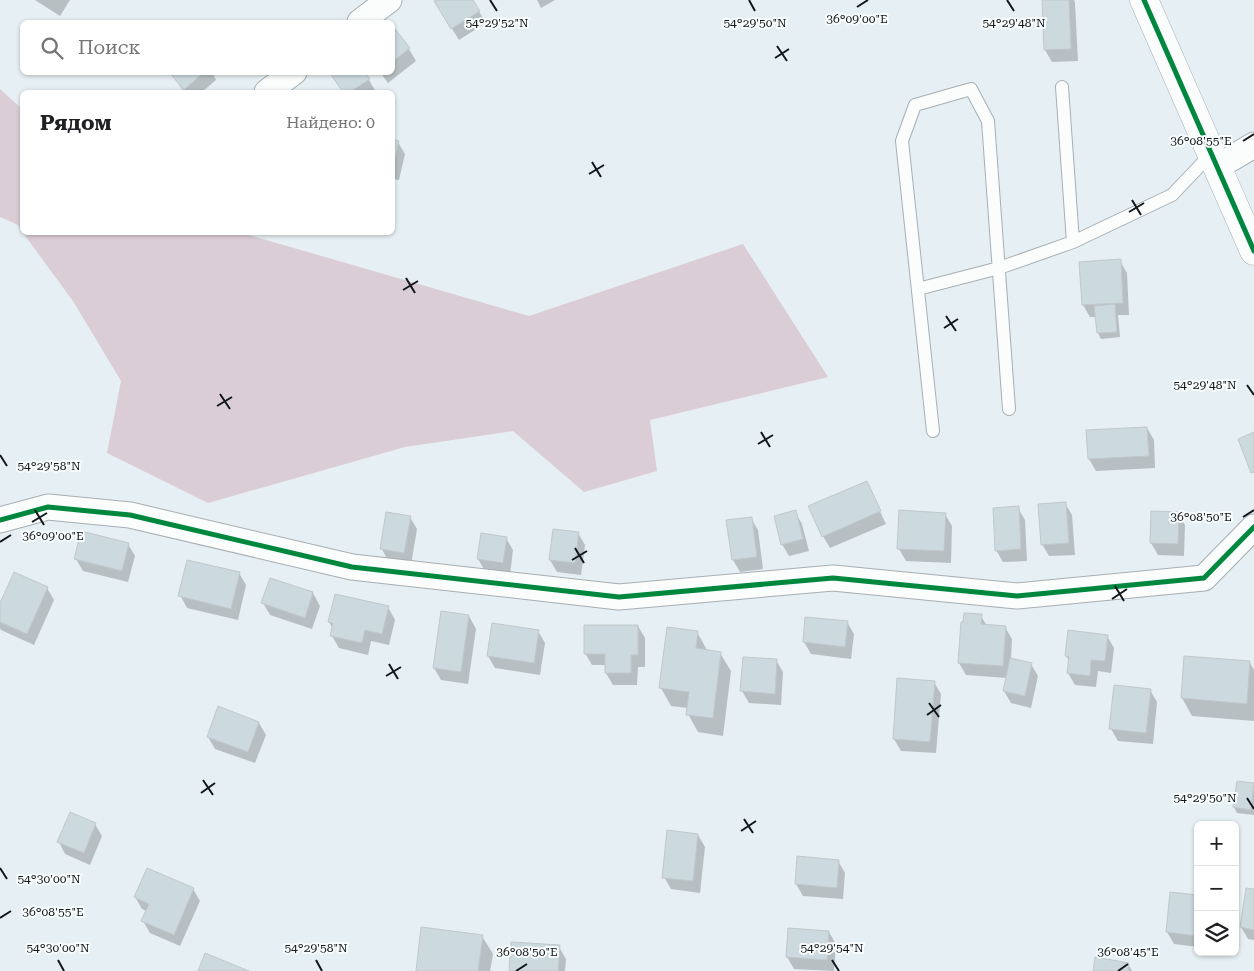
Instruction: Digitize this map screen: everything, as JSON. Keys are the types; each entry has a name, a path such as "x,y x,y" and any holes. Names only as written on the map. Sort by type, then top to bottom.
{"street":[{"path":"363,20 389,0"},
{"path":"1144,0 1254,251"},
{"path":"270,90 290,75"},
{"path":"1214,161 1254,145"},
{"path":"0,520 48,507 130,515 352,567 619,597 832,578 1017,596 1204,578 1254,527"}],"lane":[{"path":"1062,87 1073,242"},
{"path":"933,431 902,141 915,105 971,89 988,121 1009,409"},
{"path":"918,289 999,268 1073,242 1172,195 1214,161"}],"shaded area":[{"path":"0,89 20,107 20,228 18,225 0,217"},
{"path":"24,235 249,235 529,316 743,244 828,377 650,420 657,471 584,492 513,431 405,447 208,503 107,453 121,381 73,301"}],"building":[{"path":"435,0 473,0 480,11 451,29"},
{"path":"1042,0 1069,0 1071,49 1044,50"},
{"path":"395,29 410,48 395,60"},
{"path":"172,75 201,75 184,90"},
{"path":"331,75 367,75 370,79 353,90 342,90"},
{"path":"395,140 399,141 395,160"},
{"path":"1121,259 1123,303 1082,305 1079,262"},
{"path":"1115,304 1117,332 1097,333 1094,306"},
{"path":"1147,427 1149,456 1088,459 1086,430"},
{"path":"1254,432 1254,472 1251,473 1238,439"},
{"path":"867,481 881,511 822,537 808,506"},
{"path":"1066,502 1069,543 1041,545 1038,504"},
{"path":"1019,506 1021,549 995,551 993,508"},
{"path":"796,510 803,539 781,545 774,516"},
{"path":"899,510 946,513 944,551 897,549"},
{"path":"1151,511 1179,512 1178,544 1150,543"},
{"path":"386,512 411,516 404,553 380,549"},
{"path":"752,517 757,557 732,560 726,520"},
{"path":"553,529 579,532 575,563 549,560"},
{"path":"81,531 129,543 122,571 74,559"},
{"path":"481,533 507,537 503,563 477,559"},
{"path":"187,560 240,572 231,609 178,596"},
{"path":"14,572 48,587 27,634 0,622 0,603"},
{"path":"270,578 313,592 305,618 261,603"},
{"path":"335,594 389,606 382,634 365,630 362,643 330,636 333,623 328,622"},
{"path":"441,611 469,615 461,672 433,668"},
{"path":"964,613 982,614 981,624 1006,626 1003,666 958,663 961,622 963,622"},
{"path":"805,617 848,621 845,647 803,642"},
{"path":"492,623 539,630 534,663 487,656"},
{"path":"584,625 638,625 638,655 631,655 631,673 605,673 605,654 584,654"},
{"path":"667,627 698,631 696,648 721,652 713,718 686,715 689,692 659,688"},
{"path":"1068,630 1108,635 1105,661 1091,660 1090,676 1067,673 1069,657 1065,656"},
{"path":"1184,656 1250,661 1247,704 1181,698"},
{"path":"743,657 777,659 775,694 740,691"},
{"path":"1010,658 1032,663 1025,696 1003,691"},
{"path":"897,678 935,681 930,742 893,739"},
{"path":"1114,685 1151,689 1146,733 1109,729"},
{"path":"218,706 259,722 248,752 207,737"},
{"path":"1237,781 1254,783 1251,810 1233,807"},
{"path":"70,812 96,823 84,853 57,842"},
{"path":"667,830 698,834 693,881 662,878"},
{"path":"797,856 839,860 837,888 795,884"},
{"path":"147,868 194,888 174,935 141,921 149,904 134,897"},
{"path":"1246,888 1254,889 1254,930 1240,927"},
{"path":"1170,892 1194,895 1194,936 1166,932"},
{"path":"421,927 483,935 478,971 416,971"},
{"path":"788,928 829,931 827,960 786,957"},
{"path":"511,942 560,945 558,971 509,971"},
{"path":"205,953 249,971 198,971"},
{"path":"1095,957 1129,963 1128,971 1093,971"}],"cycle path":[{"path":"1144,0 1254,251"},
{"path":"0,520 48,507 130,515 352,567 619,597 833,578 1017,596 1204,578 1254,527"}]}
